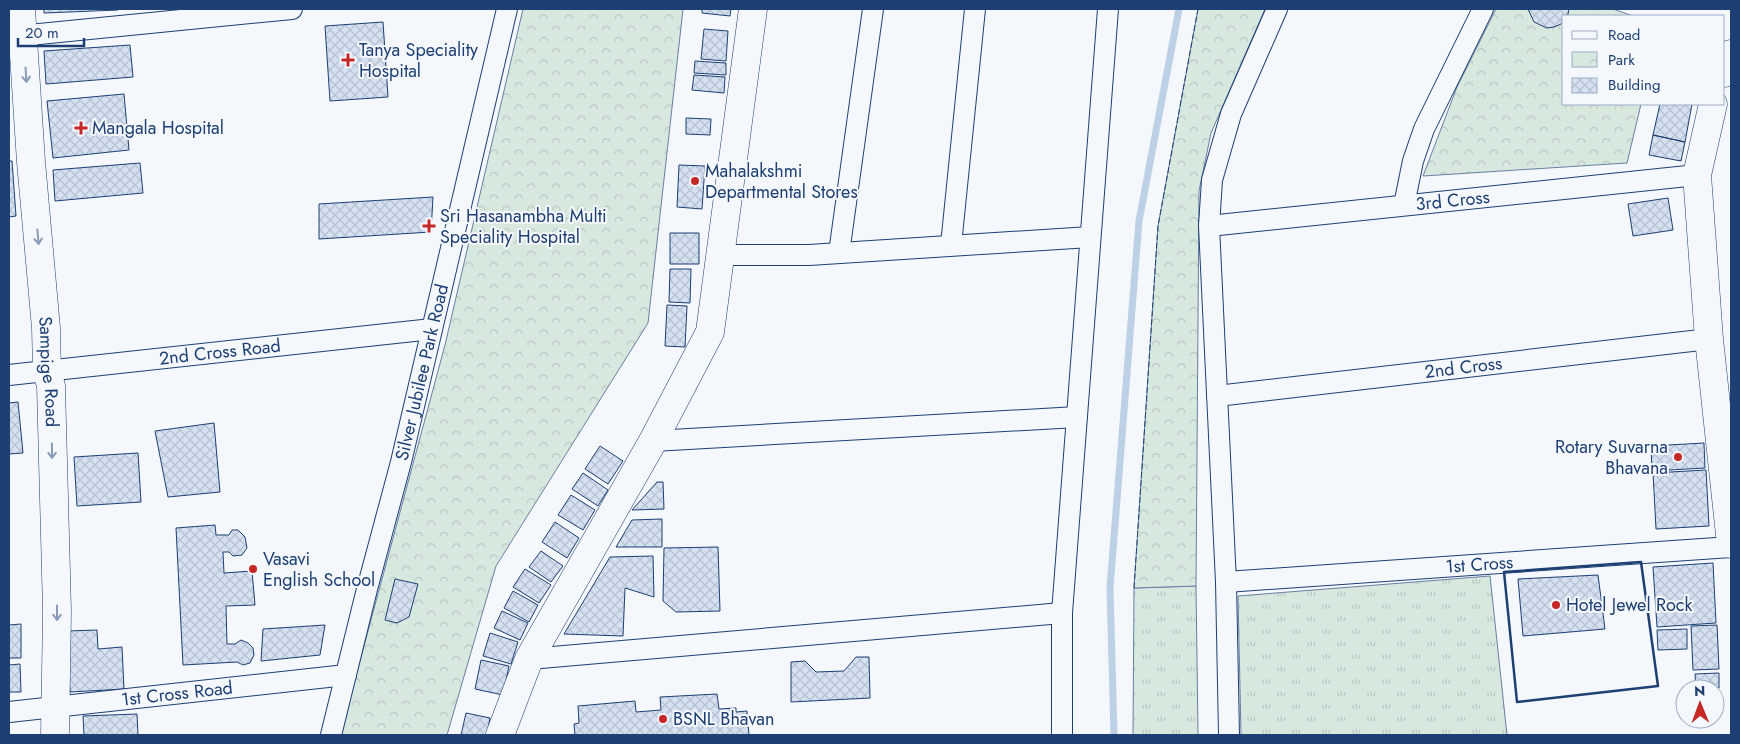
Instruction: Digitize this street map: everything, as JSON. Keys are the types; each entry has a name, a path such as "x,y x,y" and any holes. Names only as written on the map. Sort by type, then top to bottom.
{"street":[{"name":"Sampige Road","path":"21,9 16,36 31,162 48,370 51,386 57,611 55,735"},
{"path":"16,36 292,9"},
{"name":"Silver Jubilee Park Road","path":"331,735 401,462 507,9"},
{"path":"500,735 529,659 652,442 710,332 753,9"},
{"path":"839,253 873,9"},
{"path":"951,245 975,9"},
{"path":"1062,735 1062,613 1108,9"},
{"path":"1228,735 1226,582 1209,226 1212,180 1231,114 1277,9"},
{"path":"1404,205 1413,161 1424,129 1483,9"},
{"path":"1725,70 1731,54"},
{"path":"1712,105 1697,175 1709,339 1731,546"},
{"name":"3rd Cross","path":"1209,226 1697,175"},
{"path":"720,255 809,255 1090,237"},
{"name":"2nd Cross Road","path":"9,375 432,329"},
{"name":"2nd Cross","path":"1217,396 1709,339"},
{"path":"652,442 1077,417"},
{"name":"1st Cross","path":"1226,582 1731,546"},
{"path":"529,659 1062,613"},
{"name":"1st Cross Road","path":"9,712 346,675"}],"green space":[{"path":"523,9 683,9 648,323 496,566 447,735 340,735 445,345"},
{"path":"1198,9 1265,9 1211,133 1199,191 1196,586 1134,588 1158,226"},
{"path":"1496,9 1613,9 1630,15 1562,15 1562,105 1641,105 1627,163 1423,176 1457,87"},
{"path":"1490,576 1507,735 1241,735 1238,596"},
{"path":"1196,586 1198,735 1133,735 1134,588"}],"building":[{"path":"44,9 118,9 118,10 44,13"},
{"path":"702,9 731,9 730,16 702,13"},
{"path":"1528,9 1569,9 1568,15 1562,15 1562,23 1554,27 1547,28 1534,22"},
{"path":"383,22 388,97 330,101 325,26"},
{"path":"704,29 728,31 726,61 701,59"},
{"path":"130,45 133,77 46,84 44,51"},
{"path":"695,61 726,63 726,75 694,73"},
{"path":"694,75 725,77 724,93 692,90"},
{"path":"124,94 129,150 53,158 47,101"},
{"path":"1660,105 1692,105 1685,142 1653,135"},
{"path":"686,118 711,119 710,135 686,134"},
{"path":"1653,135 1685,142 1681,161 1649,155"},
{"path":"9,161 12,161 16,216 9,217"},
{"path":"140,163 143,193 55,201 53,170"},
{"path":"679,165 705,166 702,209 677,207"},
{"path":"433,197 431,232 319,239 319,204"},
{"path":"1668,198 1673,230 1633,236 1628,204"},
{"path":"670,233 699,233 699,264 670,264"},
{"path":"670,269 691,269 690,303 669,302"},
{"path":"667,305 687,306 685,347 665,346"},
{"path":"18,402 23,453 9,454 9,403"},
{"path":"214,423 220,492 168,497 155,431"},
{"name":"Rotary Suvarna Bhavana","path":"1704,443 1705,468 1652,471 1651,446"},
{"path":"600,446 623,461 608,484 585,469"},
{"path":"138,453 141,502 77,506 74,457"},
{"path":"1706,470 1709,526 1656,529 1653,473"},
{"path":"583,473 608,490 598,506 572,489"},
{"path":"657,482 663,482 664,509 632,510"},
{"path":"571,495 595,510 583,530 558,515"},
{"path":"662,519 662,547 616,547 632,520"},
{"path":"555,522 579,538 567,558 542,542"},
{"path":"215,525 216,535 229,535 232,530 238,530 245,537 247,548 242,555 233,556 229,552 223,552 224,573 252,571 255,605 226,606 227,644 235,644 241,640 253,648 254,655 250,663 243,665 237,662 183,665 176,528"},
{"path":"718,547 720,611 676,612 663,601 664,548"},
{"path":"541,551 563,566 551,582 529,567"},
{"path":"653,556 654,597 625,588 623,636 564,634 610,557"},
{"path":"1713,563 1716,623 1657,627 1653,567"},
{"path":"525,569 551,585 539,603 513,587"},
{"path":"1598,575 1605,629 1523,636 1518,579"},
{"path":"395,579 418,584 409,617 397,623 385,620"},
{"path":"513,591 538,605 529,622 504,608"},
{"path":"502,611 528,623 520,640 494,628"},
{"path":"21,624 21,658 9,658 9,625"},
{"path":"325,625 320,655 261,661 263,629"},
{"path":"1717,625 1719,669 1693,670 1691,626"},
{"path":"1687,629 1687,649 1658,650 1657,630"},
{"path":"97,630 98,649 122,647 124,689 70,692 66,631"},
{"path":"490,633 518,642 511,664 483,656"},
{"path":"856,657 869,657 870,698 791,702 791,662 805,661 816,672 844,671"},
{"path":"481,660 509,666 503,695 475,689"},
{"path":"20,664 21,692 9,692 9,665"},
{"path":"1719,673 1719,679 1695,679 1695,674"},
{"name":"BSNL Bhavan","path":"717,694 719,709 736,708 736,712 747,711 749,735 575,735 574,724 579,723 578,706 635,701 636,712 661,710 660,697"},
{"path":"466,713 490,718 487,735 461,735"},
{"path":"137,714 138,735 84,735 83,716"}],"waterway":[{"path":"1114,735 1110,588 1139,221 1179,9"}],"fence":[{"path":"1134,588 1158,226 1198,9"}],"wall":[{"path":"1641,562 1658,686 1517,702 1504,572 1641,562"}],"place":[{"name":"Tanya Speciality Hospital","path":"348,60"},
{"name":"Mangala Hospital","path":"81,128"},
{"name":"Mahalakshmi Departmental Stores","path":"695,181"},
{"name":"Sri Hasanambha Multi Speciality Hospital","path":"429,226"},
{"name":"Rotary Suvarna Bhavana","path":"1678,457"},
{"name":"Vasavi English School","path":"253,569"},
{"name":"Hotel Jewel Rock","path":"1556,605"},
{"name":"BSNL Bhavan","path":"663,719"}]}
